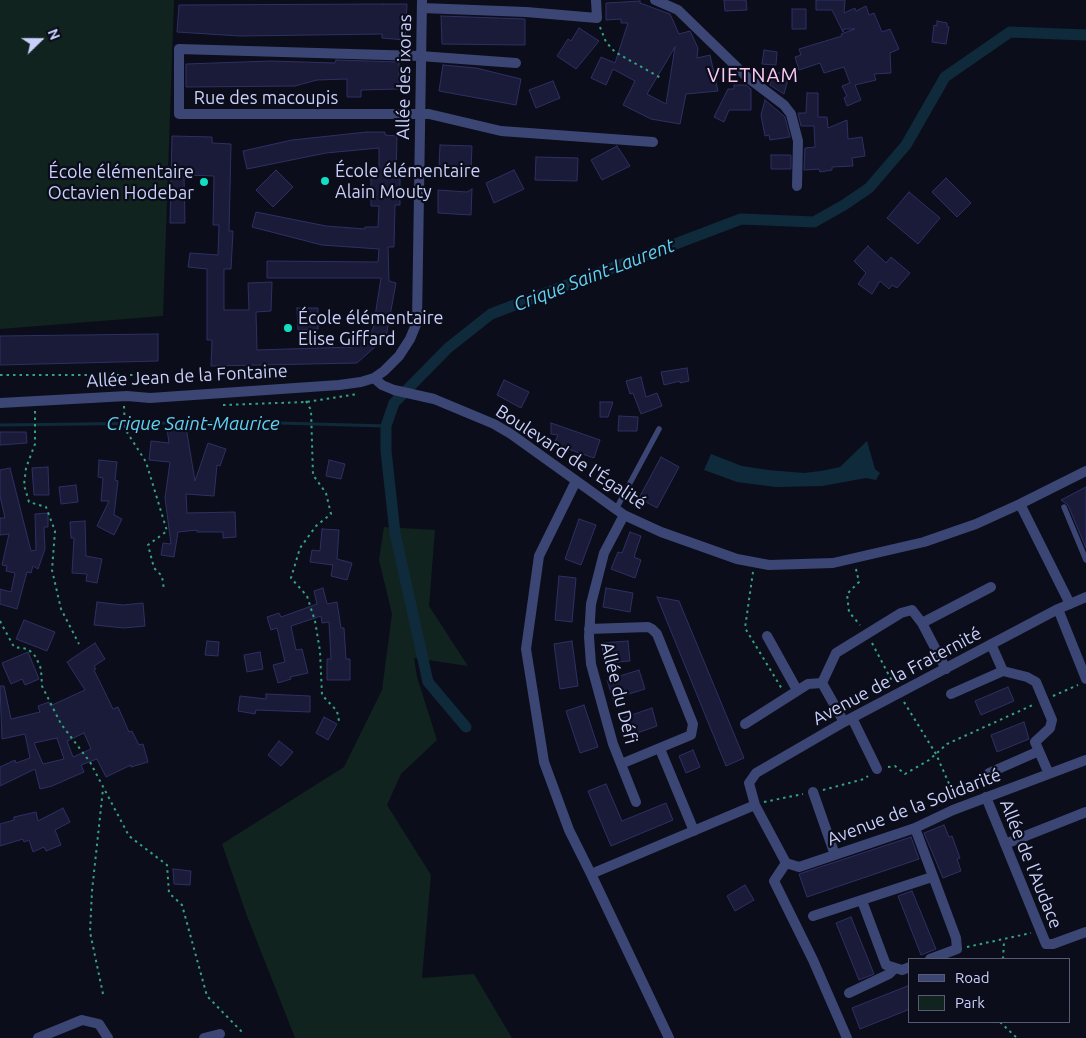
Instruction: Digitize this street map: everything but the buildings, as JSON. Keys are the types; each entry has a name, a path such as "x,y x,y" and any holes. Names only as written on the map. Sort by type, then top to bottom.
{"street":[{"path":"422,4 597,18 596,0"},
{"path":"655,0 678,10 747,77 784,105 791,114 798,141 797,186"},
{"name":"Allée des ixoras","path":"374,378 398,356 410,339 417,322 422,4"},
{"name":"Rue des macoupis","path":"420,56 179,49 179,114 420,114"},
{"path":"420,56 516,63"},
{"path":"420,114 501,131 653,142"},
{"name":"Boulevard de l'Égalité","path":"374,378 382,385 394,390 434,399 494,424 512,434 620,512 660,532 737,559 769,565 833,563 924,542 976,524 1086,471"},
{"name":"Allée Jean de la Fontaine","path":"0,403 127,396 150,398 184,394 339,385 374,378"},
{"path":"576,481 539,556 526,649 544,762 570,830 669,1038"},
{"path":"1020,504 1070,604"},
{"name":"Allée du Défi","path":"620,512 604,553 591,604 589,629 591,664 602,708 636,802"},
{"path":"922,623 991,587"},
{"name":"Avenue de la Fraternité","path":"755,805 749,783 756,773 848,720 1058,609 1086,597"},
{"path":"1058,609 1086,680"},
{"path":"822,683 836,653 901,613 912,610 922,623 946,669"},
{"name":"Allée du Défi","path":"589,629 648,627 657,634 694,729 691,735 621,764"},
{"path":"767,636 797,690"},
{"path":"991,644 1003,671"},
{"path":"951,694 1003,671 1028,677 1036,682 1052,720 1050,728 1035,742 1049,774"},
{"path":"745,724 808,684 822,683"},
{"path":"822,683 848,720 877,769"},
{"name":"Allée du Défi","path":"660,749 694,831"},
{"path":"989,773 1039,751"},
{"name":"Avenue de la Solidarité","path":"786,863 799,868 915,828 953,810 1086,760"},
{"path":"813,792 835,855"},
{"name":"Allée de l'Audace","path":"986,797 1046,944 1053,944 1086,932"},
{"path":"590,874 755,805 786,863 774,880 813,960 847,1038"},
{"path":"1005,844 1086,812"},
{"path":"915,828 956,938 957,949 933,958"},
{"path":"813,916 932,877"},
{"path":"862,901 886,965 894,969 902,970 908,968"},
{"path":"849,993 889,974 894,969"},
{"path":"38,1038 82,1020 99,1024 108,1038"},
{"path":"204,1038 220,1034"}],"lane":[{"path":"620,512 659,429"},
{"path":"1064,507 1086,560"}],"path":[{"path":"597,18 606,42 615,52 662,78"},
{"path":"0,375 154,375 184,394"},
{"path":"219,405 306,402 358,394"},
{"path":"311,410 313,475 326,492 331,514 316,526 300,548 291,578 307,596 315,621 320,651 322,695 337,711 340,721"},
{"path":"123,411 125,429 146,462 167,531 148,545 154,568 162,576 164,590"},
{"path":"35,417 35,444 26,468 24,486 28,502 46,507 55,530 52,570 61,609 79,644"},
{"path":"0,621 14,647 28,649 36,657 41,669 42,686 61,724 90,762 129,836 167,865 169,893 182,905 207,996 242,1032"},
{"path":"755,805 770,799 813,792 864,779 877,769 895,766 905,774 929,760 947,744 1086,680"},
{"path":"103,789 92,891 90,932 103,994"},
{"path":"957,949 1004,940 1040,930"},
{"path":"1003,958 1004,940"},
{"path":"1001,1023 1017,1038"}],"green space":[{"path":"0,0 174,0 163,316 0,329"},
{"path":"384,527 435,530 429,606 468,666 414,658 417,677 437,740 401,774 387,805 431,875 422,978 474,974 512,1038 295,1038 247,916 222,844 344,767 382,690 392,614 379,560"}],"water":[{"path":"867,441 875,469 880,473 876,480 866,478 822,486 776,487 737,482 704,470 711,454 742,466 804,473 821,471 840,467"}],"waterway":[{"name":"Crique Saint-Laurent","path":"466,727 428,682 395,533 386,451 386,426 394,403 448,348 491,314 741,219 814,222 844,205 869,188 906,145 945,77 1010,32 1086,35"},
{"name":"Crique Saint-Maurice","path":"0,425 243,422 386,426"}],"place":[{"name":"École élémentaire Alain Mouty","path":"325,181"},
{"name":"École élémentaire Octavien Hodebar","path":"204,182"},
{"name":"École élémentaire Elise Giffard","path":"288,328"}],"district":[{"name":"VIETNAM","path":"753,75"}]}
